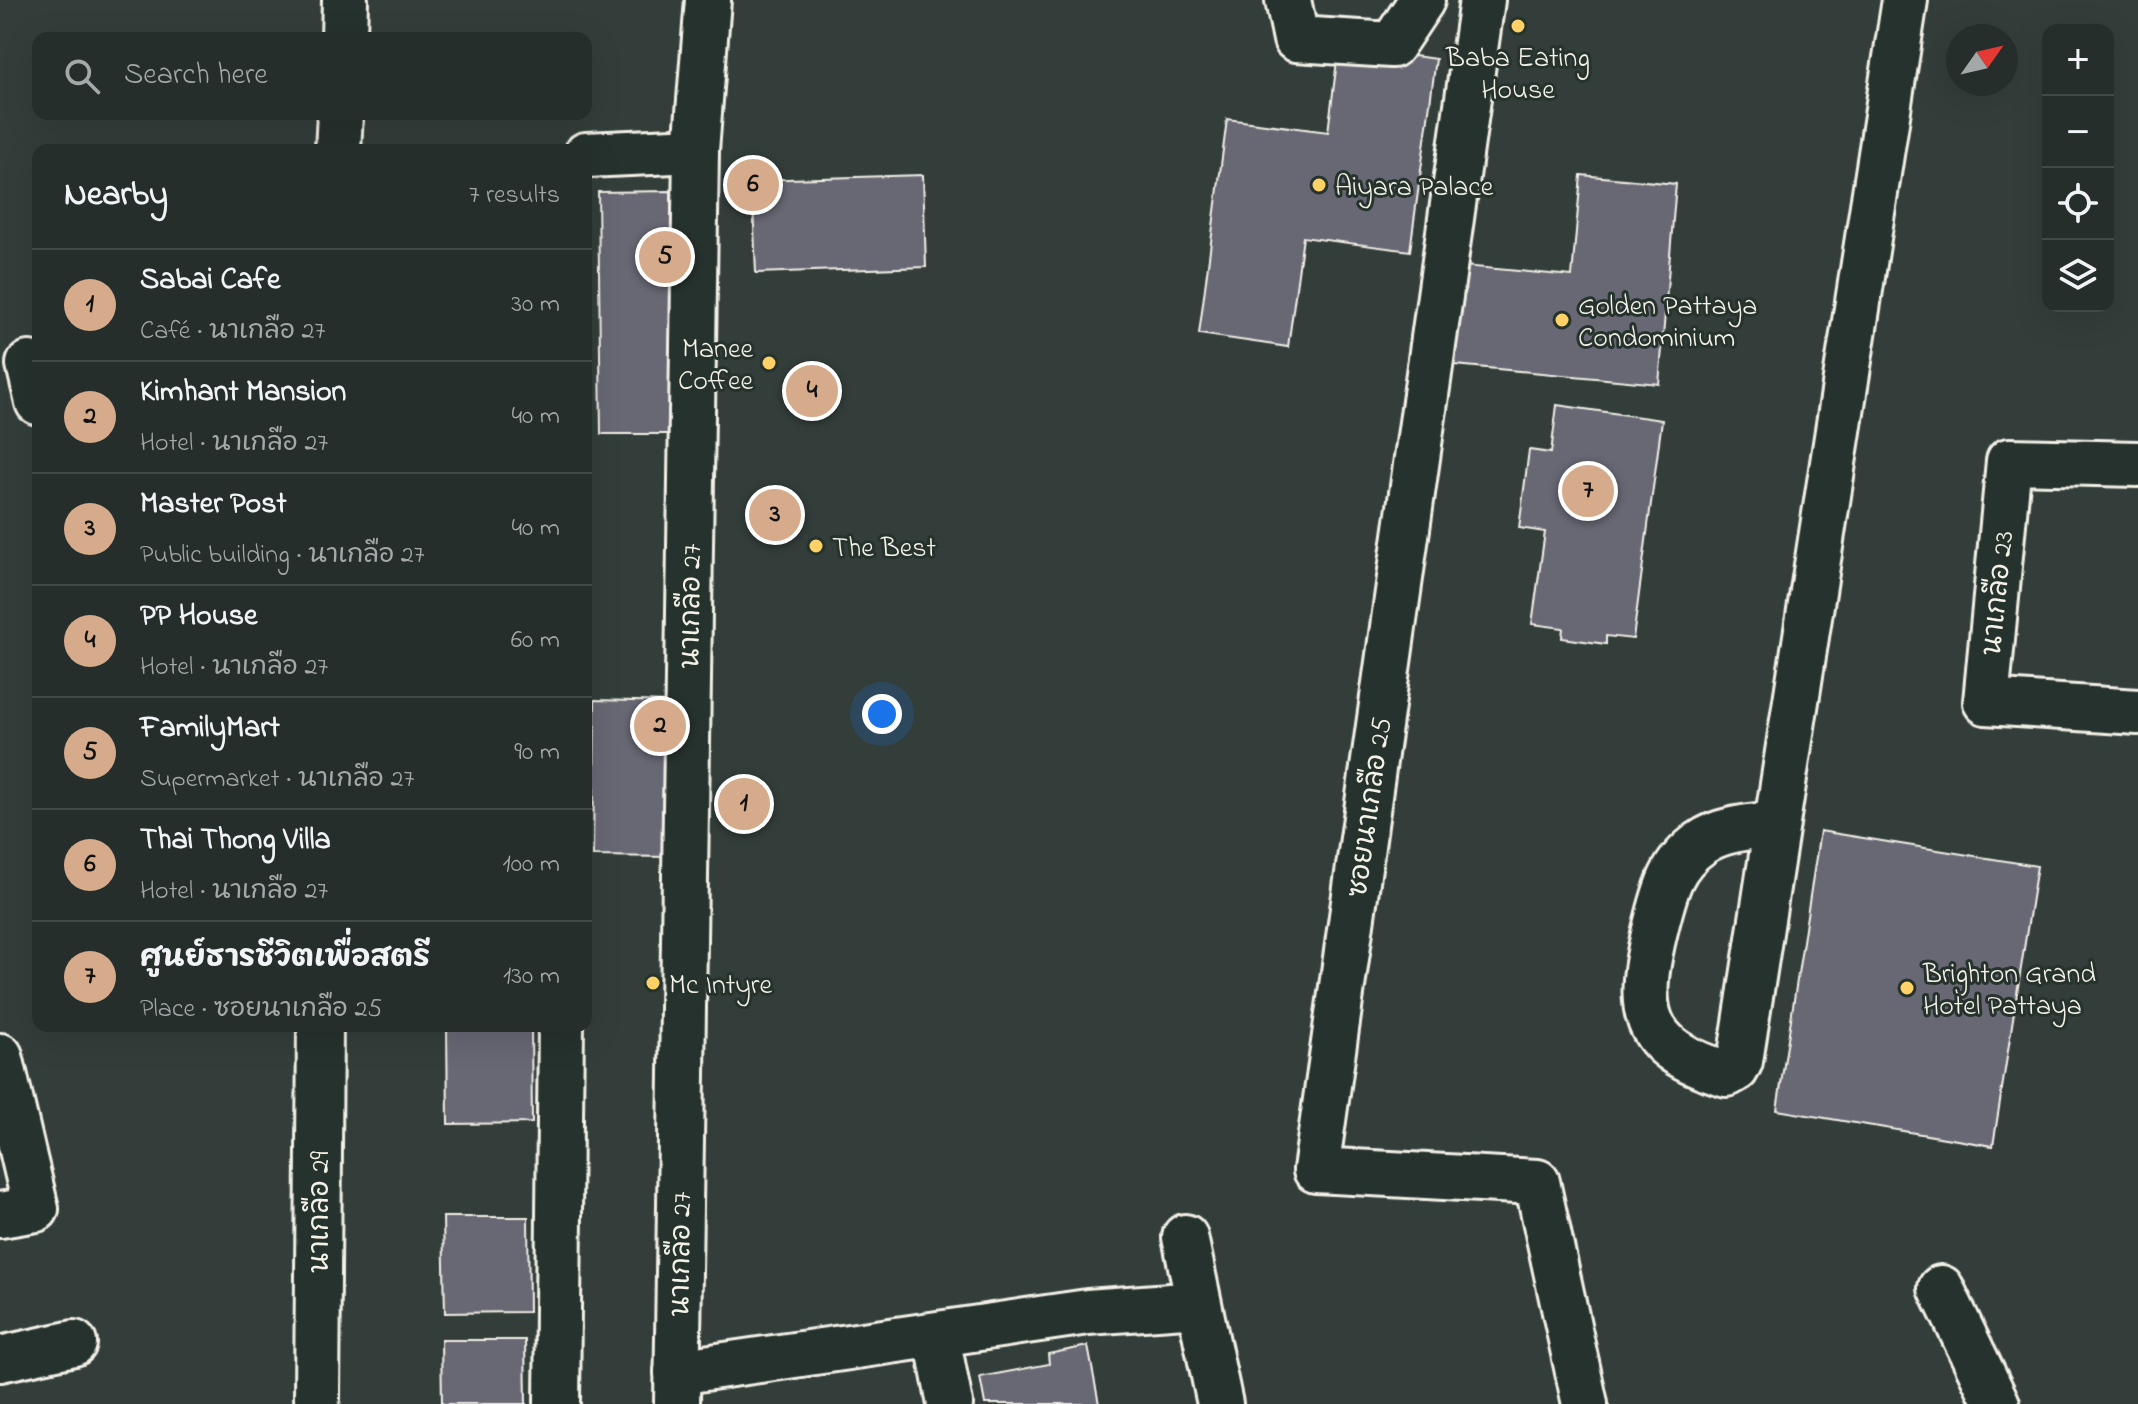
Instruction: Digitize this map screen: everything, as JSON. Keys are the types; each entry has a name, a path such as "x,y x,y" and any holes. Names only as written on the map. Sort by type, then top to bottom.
{"street":[{"path":"344,32 345,0"},
{"name":"นาเกลือ 27","path":"673,1395 696,150 708,0"},
{"path":"1288,0 1296,39 1392,45 1422,0"},
{"name":"ซอยนาเกลือ 25","path":"1482,0 1316,1170 1537,1182 1585,1404"},
{"path":"1777,824 1727,831 1703,841 1680,861 1668,877 1644,978 1646,1013 1675,1054 1691,1064 1727,1074 1736,1069 1740,1061 1777,824 1905,0"},
{"path":"338,144 340,120"},
{"path":"592,155 696,150"},
{"name":"นาเกลือ 23","path":"2138,464 2009,461 1986,702 2138,712"},
{"name":"นาเกลือ 29","path":"317,1398 320,1032"},
{"path":"557,1404 561,1032"},
{"path":"0,1056 36,1209 0,1215"},
{"path":"1185,1237 1220,1404"},
{"path":"1941,1288 1997,1404"},
{"path":"673,1395 937,1337 1088,1312 1198,1304"},
{"path":"937,1337 950,1404"},
{"path":"0,1359 74,1343"}],"building":[{"name":"Aiyara Palace","path":"1339,45 1436,59 1410,251 1303,237 1288,347 1199,334 1227,119 1328,132"},
{"path":"923,175 926,267 756,273 752,180"},
{"name":"Golden Pattaya Condominium","path":"1581,175 1676,184 1659,384 1455,365 1464,266 1572,276"},
{"path":"671,191 674,434 601,434 598,192"},
{"path":"1557,405 1662,420 1633,639 1606,636 1606,644 1562,638 1563,628 1532,624 1545,532 1519,528 1529,450 1551,453"},
{"path":"595,700 673,702 671,857 593,856"},
{"name":"Brighton Grand Hotel Pattaya","path":"1820,831 2037,866 1993,1146 1777,1110"},
{"path":"447,1032 531,1032 532,1123 448,1124"},
{"path":"443,1217 528,1217 529,1312 445,1313"},
{"path":"441,1340 525,1340 526,1404 442,1404"},
{"path":"1088,1346 1099,1404 985,1404 980,1377 1049,1364 1048,1354"}],"place":[{"name":"Baba Eating House","path":"1518,26"},
{"name":"Thai Thong Villa","path":"753,185"},
{"name":"Aiyara Palace","path":"1319,185"},
{"name":"FamilyMart","path":"665,257"},
{"name":"Golden Pattaya Condominium","path":"1562,320"},
{"name":"Manee Coffee","path":"769,363"},
{"name":"PP House","path":"812,391"},
{"name":"ศูนย์ธารชีวิตเพื่อสตรี","path":"1588,491"},
{"name":"Master Post","path":"775,515"},
{"name":"The Best","path":"816,546"},
{"name":"Kimhant Mansion","path":"660,726"},
{"name":"Sabai Cafe","path":"744,804"},
{"name":"Mc Intyre","path":"653,983"},
{"name":"Brighton Grand Hotel Pattaya","path":"1907,988"}]}
